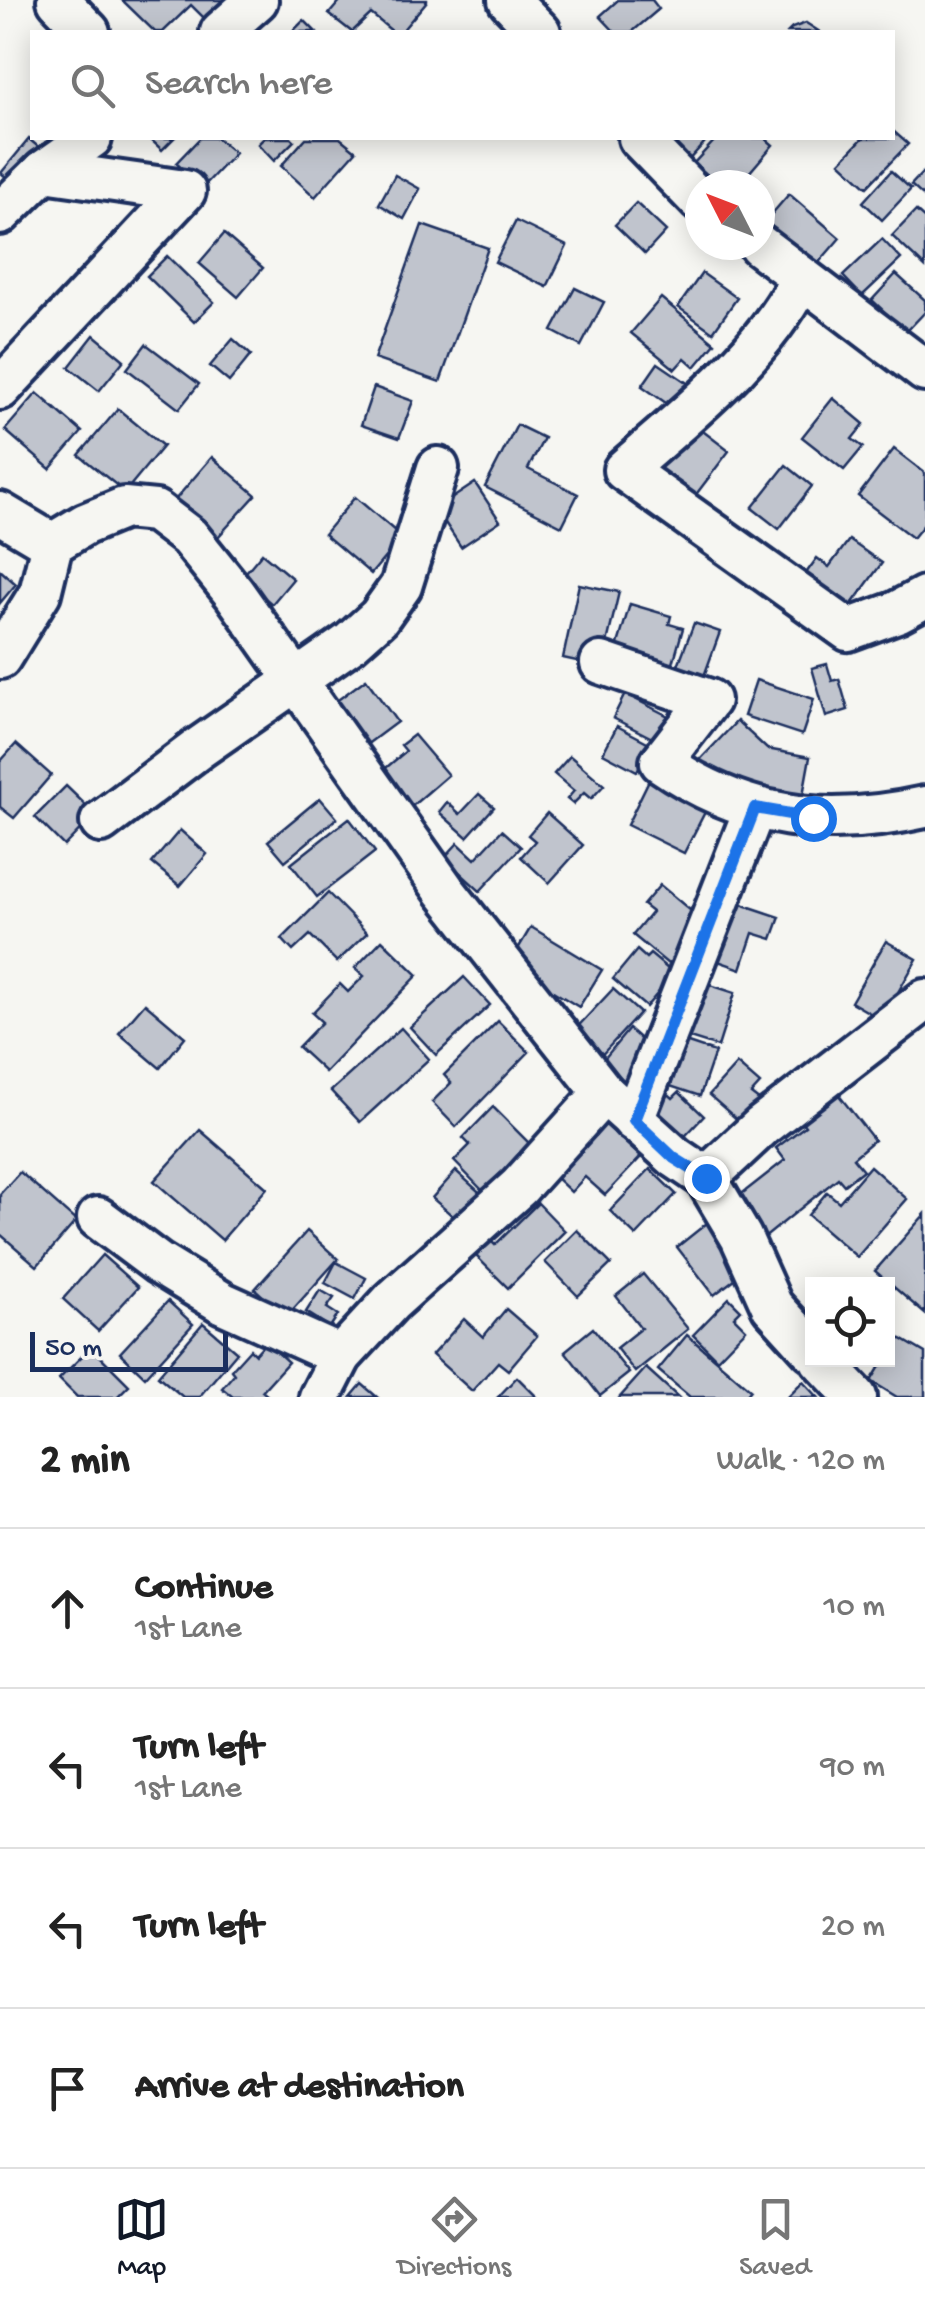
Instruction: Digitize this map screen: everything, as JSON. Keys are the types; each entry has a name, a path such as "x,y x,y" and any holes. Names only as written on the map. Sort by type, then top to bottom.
{"street":[{"path":"58,0 87,30"},
{"path":"223,30 257,0"},
{"path":"509,0 538,30"},
{"path":"0,214 44,171 89,140"},
{"path":"641,140 685,185"},
{"path":"0,389 185,191 44,171"},
{"path":"775,258 925,371"},
{"path":"799,283 762,341 720,385 624,470 848,630 925,597"},
{"path":"102,822 350,643 379,617 401,586 438,468"},
{"path":"0,658 40,594 52,544 85,524 124,508 155,510 189,537 234,592 445,891 604,1094 674,1158 706,1178 741,1237 772,1306 805,1342"},
{"path":"0,513 52,544"},
{"path":"601,663 708,700 662,762 694,783 755,808 790,816 846,820 925,806"},
{"path":"634,1120 755,808"},
{"path":"706,1178 762,1126 925,1000"},
{"path":"320,1397 341,1356 392,1301 519,1187 604,1094"},
{"path":"98,1218 158,1263 223,1303 341,1356"},
{"path":"828,1367 856,1397"}],"building":[{"path":"122,0 225,0 206,20 191,5 165,30 153,30"},
{"path":"341,0 427,0 403,30 391,30 371,14 349,30 329,14"},
{"path":"618,0 652,0 659,9 634,30 613,30 600,16"},
{"path":"304,20 314,30 294,30"},
{"path":"806,23 817,30 790,30"},
{"path":"895,133 908,144 867,187 840,162 861,140 895,140"},
{"path":"29,139 49,156 21,189 1,173"},
{"path":"151,140 172,140 162,150"},
{"path":"198,140 219,140 235,153 203,187 176,163"},
{"path":"262,140 294,141 274,161 258,144"},
{"path":"304,140 342,140 356,151 315,197 281,166"},
{"path":"665,140 706,141 685,164"},
{"path":"715,140 767,140 773,145 752,170 702,170 694,163"},
{"path":"925,170 925,198 911,185"},
{"path":"891,171 911,189 882,220 863,202"},
{"path":"395,175 420,189 404,219 379,204"},
{"path":"789,194 840,238 815,267 775,232 775,210"},
{"path":"636,203 666,231 645,254 615,225"},
{"path":"916,211 925,219 925,267 892,236"},
{"path":"516,221 567,246 547,287 495,262"},
{"path":"422,225 488,248 440,382 374,359"},
{"path":"224,234 263,268 238,297 199,263"},
{"path":"882,239 901,259 862,296 843,276"},
{"path":"167,256 214,302 194,322 147,276"},
{"path":"702,273 737,298 713,332 678,307"},
{"path":"896,274 925,300 925,312 906,332 872,300"},
{"path":"575,288 604,302 581,346 552,331"},
{"path":"661,298 715,343 695,367 685,358 675,369 631,333"},
{"path":"94,335 124,360 99,391 69,367"},
{"path":"233,339 251,355 229,382 210,366"},
{"path":"146,344 199,384 179,409 127,369"},
{"path":"658,363 689,384 673,408 642,386"},
{"path":"374,387 413,401 399,438 361,425"},
{"path":"37,393 82,432 50,469 5,430"},
{"path":"833,398 864,424 852,439 863,447 844,470 802,437"},
{"path":"118,409 163,446 125,492 79,455"},
{"path":"691,422 729,451 691,501 653,473"},
{"path":"517,425 544,438 528,469 578,494 562,526 485,487"},
{"path":"894,449 925,473 925,523 913,538 858,496"},
{"path":"212,457 256,495 217,538 174,501"},
{"path":"786,465 812,486 779,529 752,508"},
{"path":"475,483 500,521 461,547 436,509"},
{"path":"355,497 402,537 371,574 324,534"},
{"path":"849,540 882,563 841,619 796,587 817,558 829,567"},
{"path":"262,553 293,579 272,604 241,578"},
{"path":"0,570 16,584 0,603"},
{"path":"579,584 619,592 605,651 590,664 563,658"},
{"path":"630,604 671,616 669,624 683,628 672,667 616,651"},
{"path":"694,623 720,632 699,690 672,681"},
{"path":"827,664 832,681 839,679 848,710 826,717 812,668"},
{"path":"366,679 397,722 354,754 323,711"},
{"path":"756,680 814,699 802,735 744,716"},
{"path":"625,694 680,722 668,746 613,718"},
{"path":"737,721 767,749 810,757 801,806 696,764"},
{"path":"617,726 651,744 637,771 603,753"},
{"path":"414,735 448,775 404,813 381,772 406,751 401,745"},
{"path":"16,744 51,775 14,818 0,807 0,762"},
{"path":"570,756 604,785 591,799 584,793 573,804 567,799 574,791 554,774"},
{"path":"649,780 707,808 684,853 627,825"},
{"path":"66,786 95,814 64,846 35,817"},
{"path":"479,794 494,807 467,837 439,812 447,802 460,814"},
{"path":"320,798 337,818 285,861 268,841"},
{"path":"547,813 583,845 549,883 521,857 535,841 528,835"},
{"path":"349,818 375,852 317,897 291,864"},
{"path":"180,830 207,854 180,886 152,863"},
{"path":"502,830 521,847 480,891 444,858 458,843 475,859"},
{"path":"660,885 709,926 674,969 633,935 652,912 643,905"},
{"path":"328,893 367,933 337,962 310,935 293,951 282,939"},
{"path":"735,902 780,917 772,939 753,933 741,969 715,960"},
{"path":"531,927 602,970 579,1007 509,964"},
{"path":"382,940 418,975 325,1072 298,1047 322,1022 312,1013 340,984 348,992 364,976 355,968"},
{"path":"886,941 917,959 882,1020 851,1002"},
{"path":"637,950 646,958 650,954 674,974 646,1007 613,979"},
{"path":"464,977 490,1005 436,1055 410,1027"},
{"path":"701,982 735,993 718,1047 683,1036"},
{"path":"613,989 640,1013 597,1060 570,1035"},
{"path":"145,1003 185,1037 160,1068 119,1033"},
{"path":"498,1021 529,1052 456,1127 432,1102 451,1083 444,1075"},
{"path":"401,1028 429,1059 360,1122 331,1091"},
{"path":"629,1029 654,1051 620,1092 594,1071"},
{"path":"682,1041 715,1052 700,1096 667,1085"},
{"path":"737,1064 760,1084 751,1094 760,1101 741,1123 709,1095"},
{"path":"831,1085 874,1140 853,1158 863,1170 844,1185 838,1178 763,1239 749,1222 755,1217 739,1196 785,1160 776,1148 805,1126 796,1114"},
{"path":"663,1089 673,1098 679,1092 704,1116 671,1151 642,1112"},
{"path":"493,1107 530,1144 483,1191 454,1161 470,1145 463,1138"},
{"path":"604,1123 641,1157 605,1195 585,1177 571,1192 554,1176"},
{"path":"200,1130 267,1188 222,1240 154,1181"},
{"path":"870,1166 907,1199 857,1257 808,1215 827,1192 839,1202"},
{"path":"650,1169 676,1194 636,1236 610,1211"},
{"path":"456,1171 487,1199 463,1225 432,1198"},
{"path":"20,1172 76,1221 37,1266 0,1234 0,1194"},
{"path":"538,1203 565,1231 508,1288 474,1254 489,1239 495,1245"},
{"path":"925,1214 925,1314 895,1288 895,1277 882,1277 875,1271"},
{"path":"707,1223 744,1272 714,1295 677,1247"},
{"path":"577,1230 611,1264 578,1296 545,1262"},
{"path":"307,1231 338,1259 286,1317 255,1289"},
{"path":"102,1255 138,1287 98,1331 63,1299"},
{"path":"336,1262 366,1278 355,1299 325,1283"},
{"path":"643,1274 688,1329 635,1372 616,1348 641,1328 616,1296"},
{"path":"320,1290 334,1298 327,1308 338,1315 330,1327 306,1312"},
{"path":"729,1298 741,1310 734,1317 746,1329 717,1359 693,1335"},
{"path":"168,1301 193,1324 145,1377 120,1353"},
{"path":"506,1309 537,1336 508,1370 498,1362 472,1391 432,1355 464,1319 483,1337"},
{"path":"203,1323 237,1352 199,1397 183,1397 158,1376"},
{"path":"593,1328 629,1373 600,1396 565,1351"},
{"path":"687,1335 751,1390 745,1397 690,1397 658,1370"},
{"path":"898,1337 925,1353 925,1397 897,1397 871,1381 880,1367 895,1367"},
{"path":"266,1342 288,1362 262,1391 269,1397 233,1397 222,1388 234,1374 231,1370 250,1349 255,1354"},
{"path":"91,1347 129,1385 117,1397 77,1397 59,1379"},
{"path":"646,1368 678,1397 620,1397"},
{"path":"517,1377 537,1397 498,1397"},
{"path":"803,1381 818,1397 787,1397"},
{"path":"362,1384 377,1397 351,1397"}],"route":[{"path":"706,1178 674,1158 634,1120 755,808 813,818"}]}
